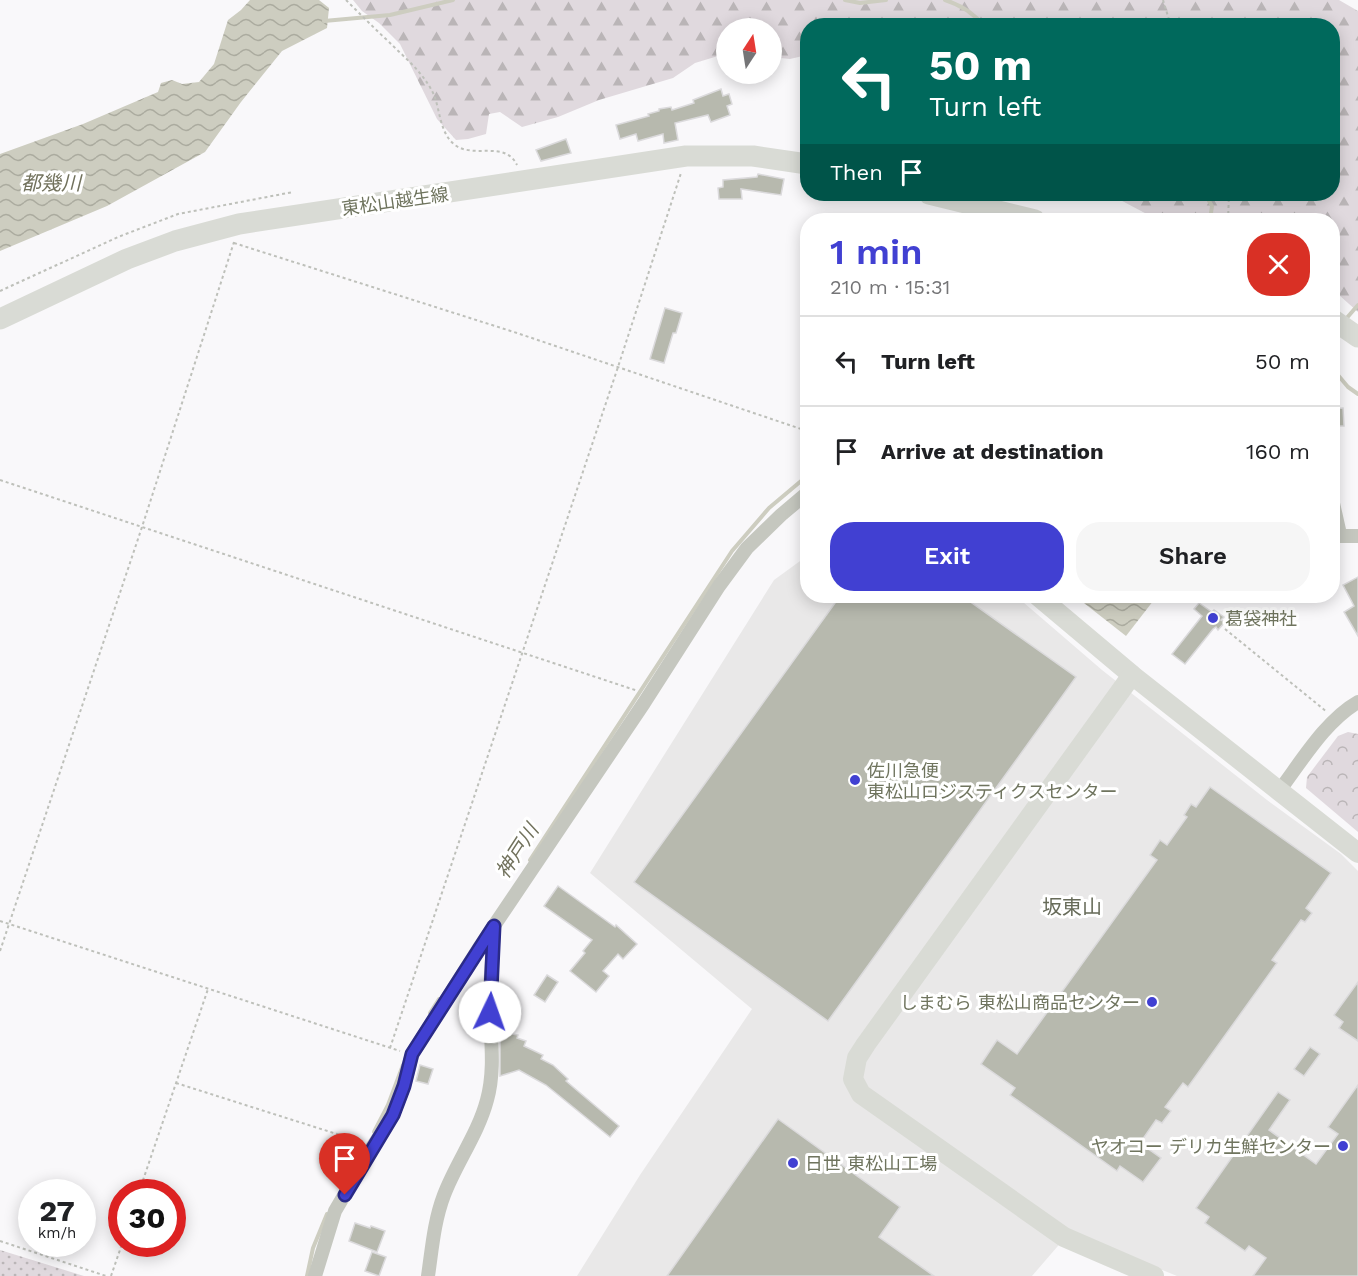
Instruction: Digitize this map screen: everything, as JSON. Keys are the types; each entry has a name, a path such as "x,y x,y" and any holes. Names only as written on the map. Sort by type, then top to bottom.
{"main road":[{"name":"東松山越生線","path":"0,319 127,259 175,241 236,234 524,181 686,156 753,156 800,163"},
{"path":"952,201 992,213"},
{"path":"1340,325 1358,337"}],"street":[{"path":"315,1276 335,1211 393,1115 404,1086 412,1054 719,586 747,548 800,499"},
{"path":"1046,603 1132,675 1358,853"},
{"path":"1132,675 866,1044 857,1058 853,1079 861,1094 1064,1238 1154,1276"},
{"path":"1279,791 1336,719 1358,702"},
{"path":"428,1276 433,1237 441,1203 476,1130 487,1100 492,1072 490,1012 494,926"}],"lane":[{"path":"1340,516 1345,536"}],"path":[{"path":"346,0 415,66 433,93 446,136 455,145 465,150 500,151 514,158 524,181"},
{"path":"1162,0 1168,18"},
{"path":"390,1048 618,367 686,156"},
{"path":"0,291 118,237 178,214 293,192"},
{"path":"0,951 142,527 236,234 800,428"},
{"path":"0,480 649,695"},
{"path":"1225,629 1336,719"},
{"path":"0,921 412,1054"},
{"path":"143,1179 208,989"},
{"path":"176,1083 373,1146"},
{"path":"0,1241 106,1276"},
{"path":"111,1276 118,1257"}],"shaded area":[{"path":"800,561 800,603 1024,603 1102,670 1267,800 1341,854 1358,871 1358,1276 1177,1276 1070,1232 1032,1276 577,1276 640,1175 752,1009 590,873 774,580"}],"green space":[{"path":"353,0 1339,0 1358,11 1358,312 1340,296 1340,213 1145,213 1122,201 1340,201 1340,18 800,18 800,57 790,59 782,58 782,18 716,18 716,57 695,63 673,78 599,100 558,117 522,127 500,112 489,114 486,134 456,140 437,119 400,44 379,23 362,11"},
{"path":"1348,732 1358,734 1358,832 1306,788 1307,777 1338,736"},
{"path":"0,1250 84,1276 0,1276"}],"water":[{"name":"都幾川","path":"250,0 319,0 329,8 327,28 282,51 205,152 107,206 0,251 0,154 83,124 158,92 161,83 172,80 182,84 199,82 214,64 228,20"},
{"path":"1084,603 1152,603 1126,636"}],"building":[{"path":"721,89 723,96 729,94 732,104 727,106 730,115 711,122 708,115 675,123 678,140 664,143 663,134 638,141 636,134 620,139 616,125 649,116 648,114 659,111 659,109 671,107 672,110 694,103 693,100"},
{"path":"566,139 571,153 541,161 536,150"},
{"path":"758,174 784,179 781,195 741,189 742,199 719,199 718,188 723,187 723,180 757,177"},
{"path":"665,308 682,313 664,363 650,359"},
{"path":"1340,408 1343,408 1344,426 1340,426"},
{"path":"1358,577 1358,636 1344,612 1354,606 1343,585"},
{"name":"佐川急便 東松山ロジスティクスセンター","path":"835,603 972,603 1076,677 828,1021 634,882"},
{"path":"1199,603 1224,617 1221,620 1225,622 1218,630 1216,627 1213,629 1185,664 1172,654 1202,616 1194,609"},
{"name":"しまむら 東松山商品センター","path":"1210,787 1331,873 1306,908 1312,913 1305,922 1301,920 1272,960 1277,963 1188,1087 1183,1083 1165,1107 1171,1111 1162,1123 1156,1120 1140,1143 1161,1158 1143,1182 1120,1166 1117,1171 1010,1095 1015,1088 981,1064 997,1040 1017,1054 1157,860 1150,855 1160,840 1167,845 1187,817 1184,815 1191,804 1196,807"},
{"path":"558,886 615,927 616,925 637,944 623,959 618,954 603,971 609,976 596,992 570,971 585,953 583,951 592,940 544,906"},
{"path":"547,975 558,982 545,1002 534,995"},
{"path":"1358,982 1358,1041 1339,1028 1343,1022 1334,1015"},
{"path":"500,1032 518,1035 517,1038 526,1041 524,1046 543,1055 541,1059 553,1065 568,1079 566,1081 619,1126 610,1137 546,1085 519,1070 500,1076"},
{"path":"1310,1047 1320,1054 1304,1076 1294,1069"},
{"path":"420,1065 433,1069 428,1084 416,1081"},
{"path":"1358,1085 1358,1276 1253,1276 1266,1258 1249,1246 1245,1251 1205,1223 1209,1217 1196,1208 1278,1092 1290,1100 1269,1130 1316,1164 1338,1134 1328,1127"},
{"name":"日世 東松山工場","path":"778,1119 900,1207 879,1237 934,1276 667,1276"},
{"path":"355,1223 385,1231 377,1252 349,1241"},
{"path":"372,1252 386,1257 379,1276 365,1271"}],"waterway":[{"path":"324,21 390,15 453,0"},
{"path":"845,0 860,3 886,0"},
{"path":"945,0 956,4 977,18"},
{"path":"1209,201 1212,206 1211,213"},
{"name":"神戸川","path":"1345,320 1358,305"},
{"path":"1340,378 1358,394"},
{"name":"神戸川","path":"530,860 732,551 769,508 800,482"},
{"name":"神戸川","path":"430,1013 439,999"},
{"name":"神戸川","path":"374,1132 388,1105 403,1065"},
{"name":"神戸川","path":"343,1184 359,1157"},
{"name":"神戸川","path":"307,1276 313,1248 327,1214"}],"place":[{"name":"葛袋神社","path":"1213,618"},
{"name":"佐川急便 東松山ロジスティクスセンター","path":"855,780"},
{"name":"しまむら 東松山商品センター","path":"1152,1002"},
{"name":"ヤオコー デリカ生鮮センター","path":"1343,1146"},
{"name":"日世 東松山工場","path":"793,1163"}],"district":[{"name":"坂東山","path":"1072,907"}],"route":[{"path":"345,1195 393,1115 404,1086 412,1054 494,926 490,1012"}]}
